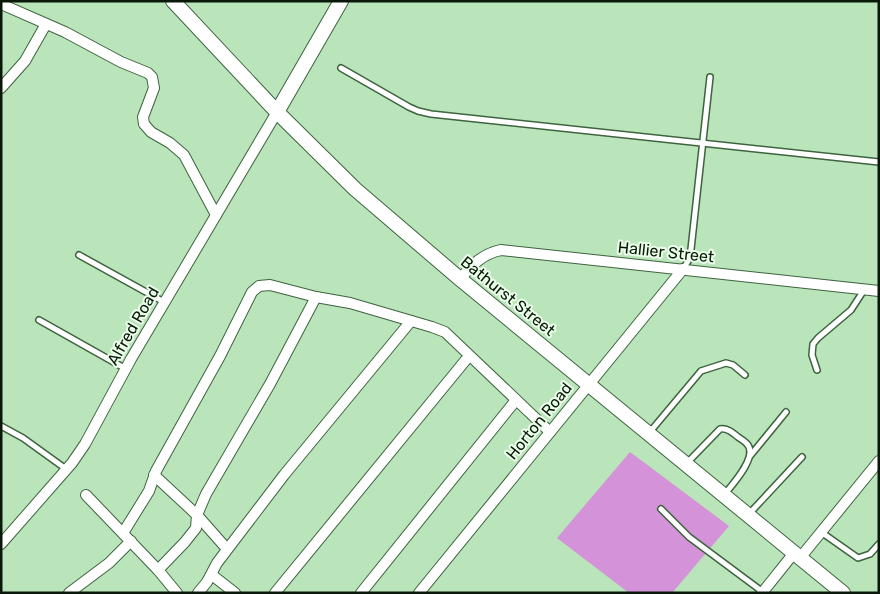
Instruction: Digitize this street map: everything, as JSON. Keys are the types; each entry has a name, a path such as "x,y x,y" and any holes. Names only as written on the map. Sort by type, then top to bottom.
{"main road":[{"name":"Bathurst Street","path":"173,1 276,112 355,188 460,280 843,593"},
{"path":"276,112 341,1"}],"street":[{"path":"1,4 65,32 121,62 148,73 152,77 154,88 143,118 144,124 151,132 170,142 184,155 216,215"},
{"path":"1,88 25,61 46,24"},
{"name":"Alfred Road","path":"1,544 72,463 96,426 164,302 276,112"},
{"name":"Hallier Street","path":"460,280 476,261 501,250 879,291"},
{"name":"Horton Road","path":"419,593 588,384 684,269"},
{"path":"123,533 148,491 154,475 220,356 255,288 259,286 270,285 316,297 350,303 445,332 550,432"},
{"path":"158,570 196,528 197,515 206,494 270,384 316,297"},
{"path":"198,593 212,575 214,568 284,475 411,321"},
{"path":"275,593 469,356"},
{"path":"361,593 516,400"},
{"path":"762,592 821,532 878,464"},
{"path":"154,475 197,515 228,549"},
{"path":"86,495 158,570 177,593"},
{"path":"70,593 109,563 131,541"},
{"path":"212,575 235,593"}],"lane":[{"path":"341,68 418,111 879,162"},
{"path":"684,269 690,258 710,77"},
{"path":"79,255 164,302"},
{"path":"817,370 812,355 813,344 851,310 864,289"},
{"path":"40,320 126,369"},
{"path":"648,434 701,371 726,363 733,365 745,375"},
{"path":"724,496 746,466 750,456 786,412"},
{"path":"1,426 23,438 66,470"},
{"path":"686,465 717,430 723,428 729,430 747,444 750,449 750,456"},
{"path":"748,515 802,457"},
{"path":"661,509 689,537 762,592"},
{"path":"821,532 858,558 870,554 879,544"}],"shaded area":[{"path":"630,452 729,526 672,593 629,593 557,538"}]}
